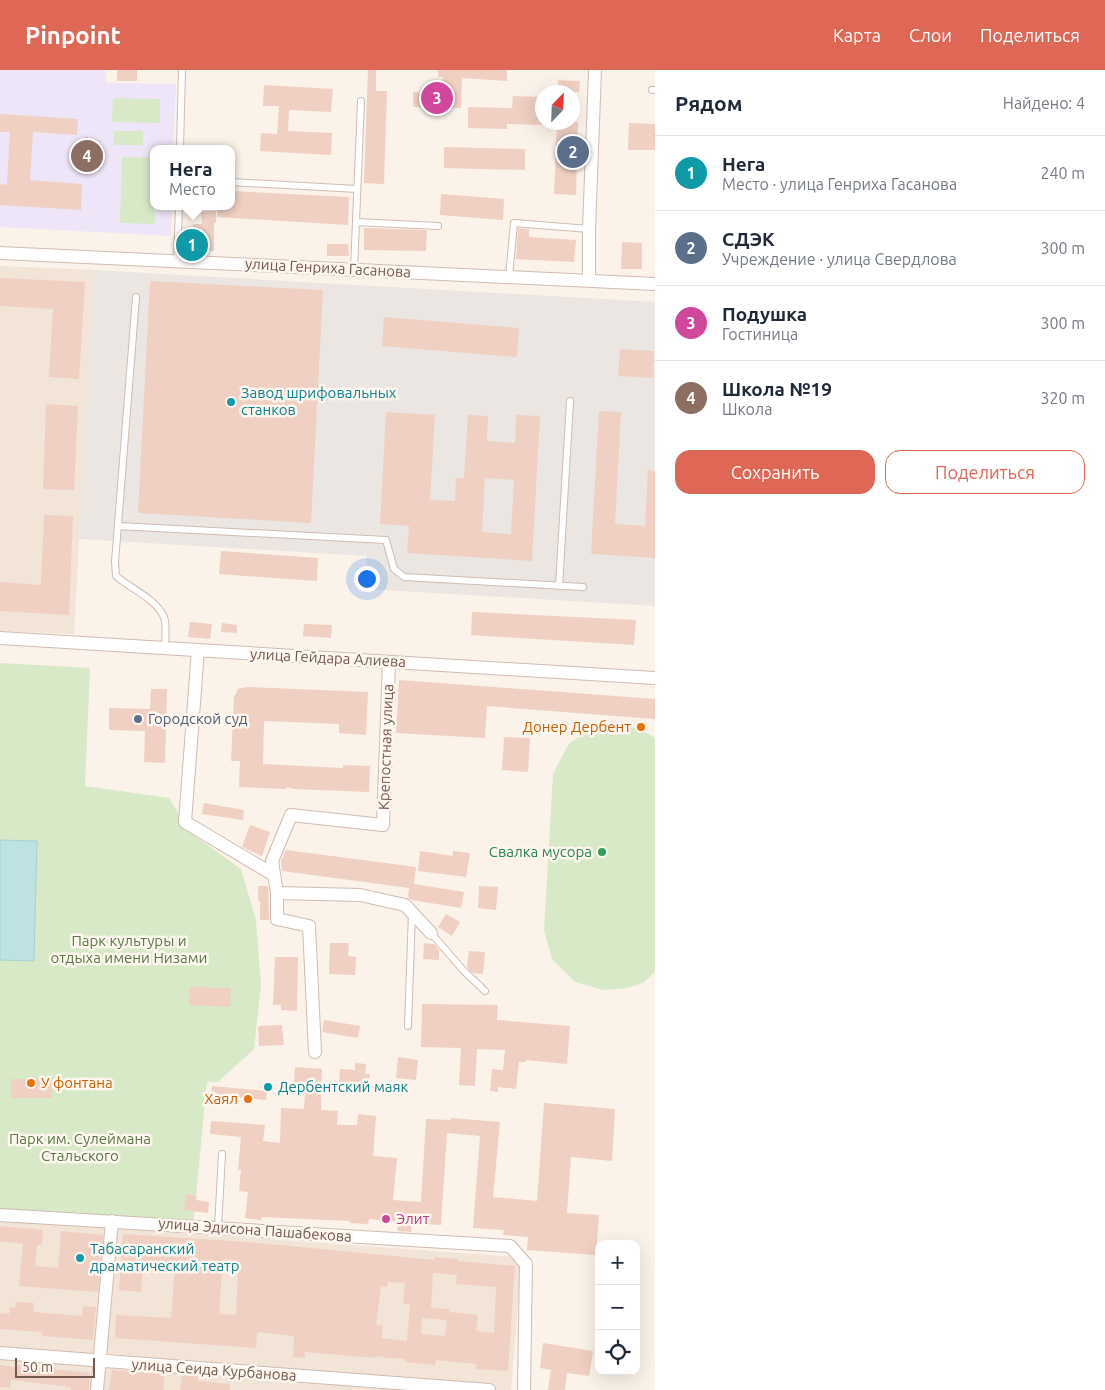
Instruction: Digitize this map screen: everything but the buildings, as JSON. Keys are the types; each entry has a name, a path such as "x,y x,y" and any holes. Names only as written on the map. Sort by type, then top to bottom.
{"street":[{"path":"589,281 589,229 596,70"},
{"name":"улица Генриха Гасанова","path":"0,253 655,284"},
{"name":"улица Гейдара Алиева","path":"0,638 655,678"},
{"path":"198,650 184,822 274,875"},
{"name":"Крепостная улица","path":"314,1052 309,926 277,919 277,893 272,862 291,815 383,825 389,662"},
{"path":"277,893 360,895 405,905 431,933"},
{"name":"улица Эдисона Пашабекова","path":"0,1215 510,1246 526,1264 524,1390"},
{"path":"97,1390 112,1221"},
{"name":"улица Сеида Курбанова","path":"0,1353 489,1390"}],"lane":[{"path":"180,145 182,70"},
{"path":"354,269 361,101"},
{"path":"235,182 357,189"},
{"path":"177,261 179,210"},
{"path":"356,222 438,226"},
{"path":"508,276 514,223 589,229"},
{"path":"136,297 115,562 116,576 129,587 152,601 164,618 165,648"},
{"path":"559,586 570,401"},
{"path":"118,526 386,540 394,569 404,577 583,587"},
{"path":"408,1026 412,912"},
{"path":"431,933 464,971 485,991"},
{"path":"218,1228 222,1154"}],"shaded area":[{"path":"0,70 105,70 107,83 176,84 173,145 150,145 150,210 172,210 171,236 0,227"},
{"path":"0,266 94,270 74,634 0,631"},
{"path":"94,270 655,302 655,606 366,589 367,556 79,539"},
{"path":"0,1220 107,1226 92,1390 0,1390"},
{"path":"116,1228 516,1257 521,1266 511,1390 102,1390"}],"green space":[{"path":"113,98 160,99 160,123 112,122"},
{"path":"114,131 143,131 143,145 114,145"},
{"path":"122,157 150,158 150,210 155,210 155,224 120,223"},
{"name":"Парк культуры и отдыха имени Низами","path":"0,663 90,668 85,786 169,798 189,832 241,869 256,920 261,985 254,1049 218,1082 207,1082 193,1226 0,1215"},
{"name":"Свалка мусора","path":"605,724 631,727 655,738 655,972 643,983 627,988 604,990 575,982 552,959 544,930 553,774 568,745 586,731"}],"water":[{"path":"0,840 37,841 34,961 0,960"}],"place":[{"name":"Подушка","path":"437,98"},
{"name":"СДЭК","path":"573,152"},
{"name":"Школа №19","path":"87,156"},
{"name":"Нега","path":"192,245"},
{"name":"Завод шрифовальных станков","path":"231,402"},
{"name":"Городской суд","path":"138,719"},
{"name":"Донер Дербент","path":"641,727"},
{"name":"Свалка мусора","path":"602,852"},
{"name":"У фонтана","path":"31,1083"},
{"name":"Дербентский маяк","path":"268,1087"},
{"name":"Хаял","path":"248,1099"},
{"name":"Элит","path":"386,1219"},
{"name":"Табасаранский драматический театр","path":"80,1258"}],"park label":[{"name":"Парк им. Сулеймана Стальского","path":"80,1148"}]}
